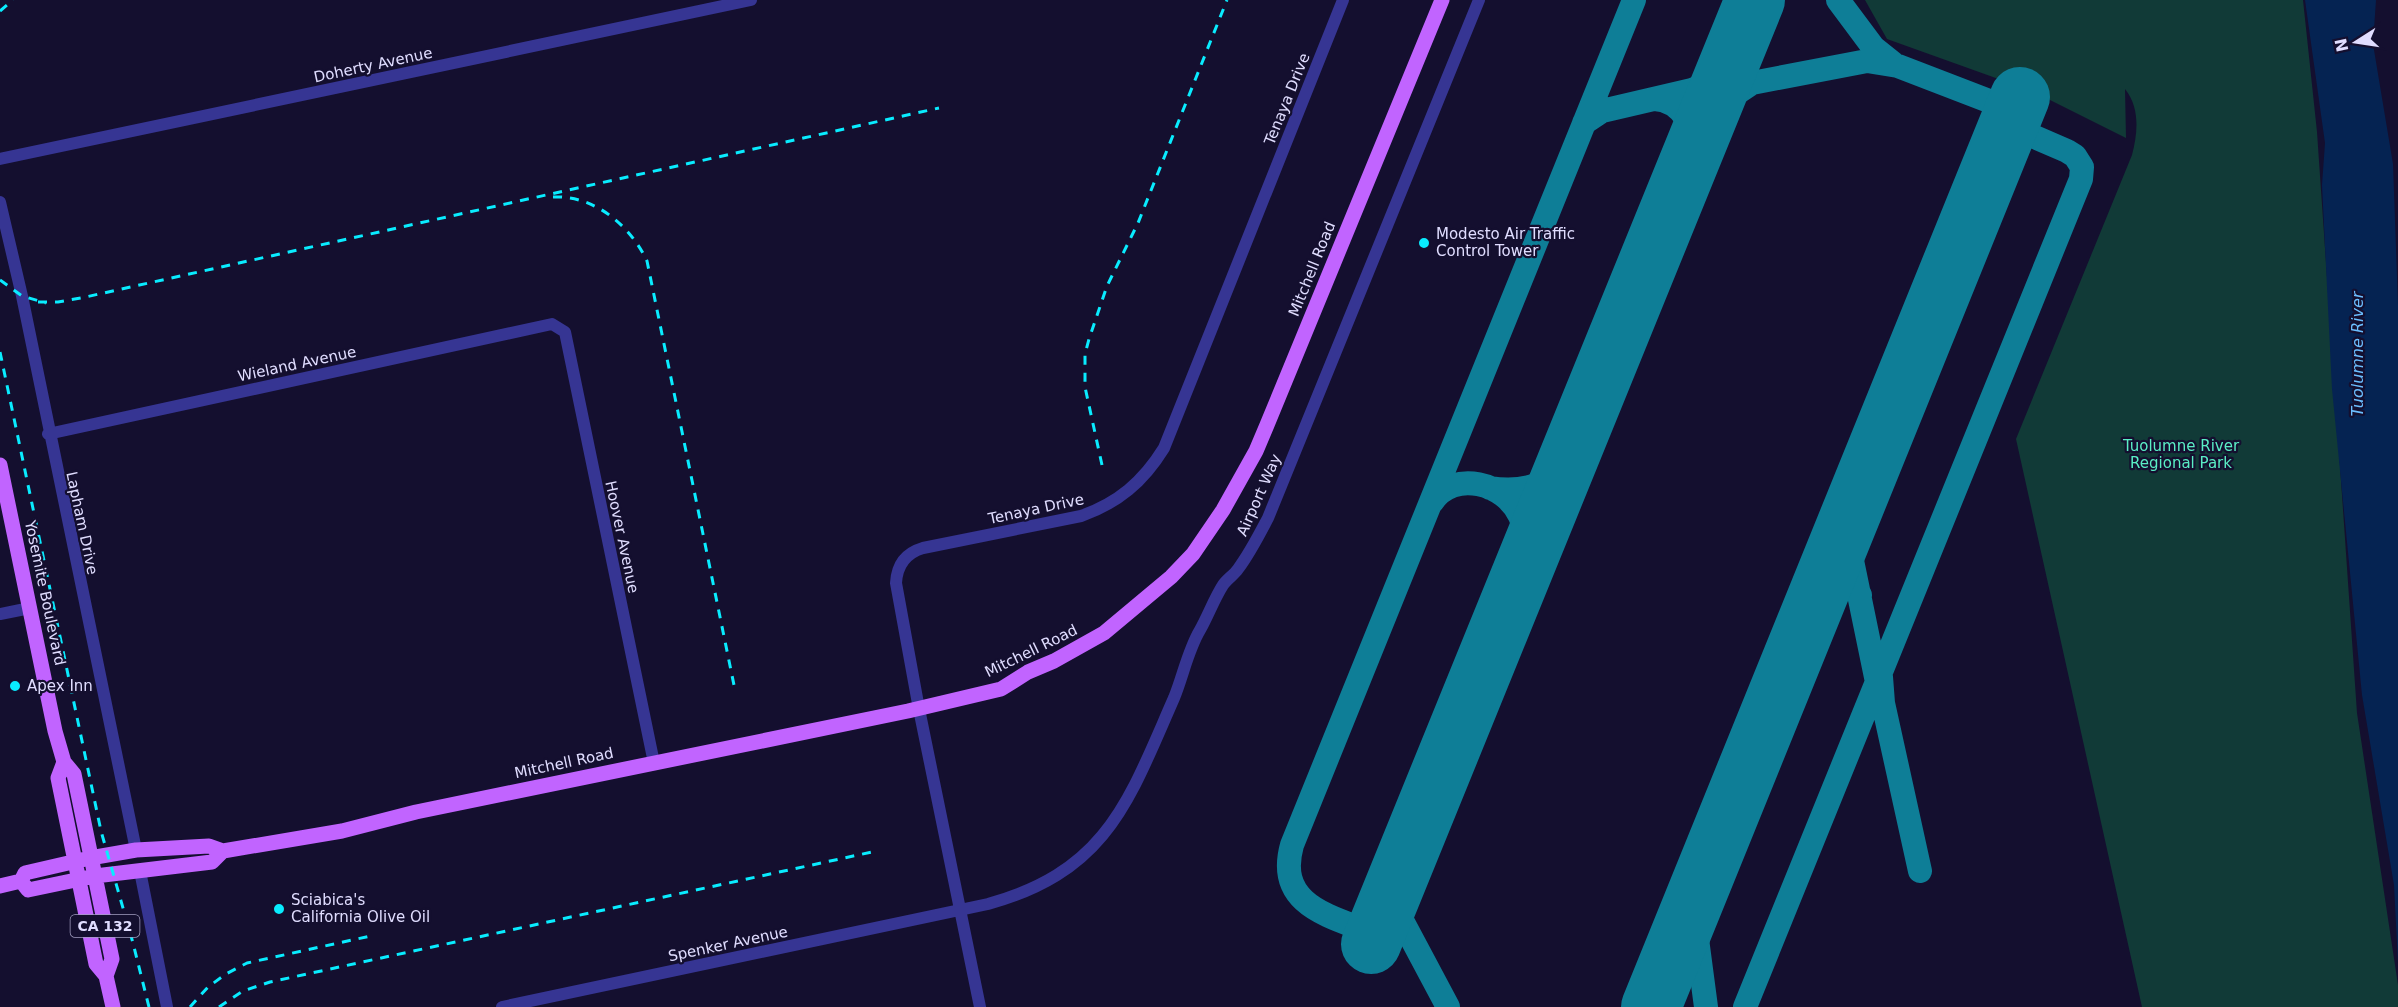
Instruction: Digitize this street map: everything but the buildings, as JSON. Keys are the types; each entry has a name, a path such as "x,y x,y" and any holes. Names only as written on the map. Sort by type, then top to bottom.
{"main road":[{"name":"Mitchell Road","path":"223,851 212,862 95,876 28,890 21,881 25,873 136,850 209,846 223,851 342,831 432,809 919,709 1001,689 1028,672 1081,647 1104,633 1149,597 1193,554 1223,510 1256,451 1442,0"},
{"name":"Yosemite Boulevard","path":"0,465 55,731 64,762 74,774 83,860 79,879 96,964 106,976 113,1007"},
{"name":"Yosemite Boulevard","path":"83,860 95,876 112,959 106,976"},
{"path":"0,886 21,881"}],"street":[{"name":"Doherty Avenue","path":"0,159 752,0"},
{"name":"Tenaya Drive","path":"980,1007 919,709 896,583 900,566 917,550 1081,516 1097,510 1126,494 1153,465 1164,448 1343,0"},
{"name":"Airport Way","path":"960,910 1025,892 1065,870 1106,832 1127,801 1174,697 1200,630 1223,585 1242,564 1268,518 1479,0"},
{"name":"Lapham Drive","path":"0,202 22,296 48,434 136,850"},
{"name":"Wieland Avenue","path":"48,434 552,324"},
{"name":"Hoover Avenue","path":"552,324 565,332 654,763"},
{"path":"0,614 30,608"},
{"path":"140,871 167,1007"},
{"name":"Spenker Avenue","path":"502,1007 960,910"}],"green space":[{"name":"Tuolumne River Regional Park","path":"1865,0 2303,0 2317,132 2357,713 2398,985 2398,1007 2142,1007 2016,439 2132,155 2136,138 2133,104 2125,89 2126,138 2032,91 1887,39"}],"water":[{"name":"Tuolumne River","path":"2305,0 2376,0 2373,44 2393,164 2398,305 2398,963 2394,885 2362,695 2332,389 2322,185 2325,143"}],"taxiway":[{"path":"1375,934 1325,914 1311,906 1299,895 1292,882 1289,866 1292,845 1634,0"},
{"path":"1838,0 1873,47 1893,63"},
{"path":"1584,123 1602,111 1692,90 1706,84 1717,75 1734,51"},
{"path":"1702,129 1722,103 1752,83 1867,61 1898,66 2015,111"},
{"path":"1654,99 1672,105 1686,118 1693,135 1692,155"},
{"path":"1745,1007 2081,179 2082,167 2075,156 2009,126"},
{"path":"1490,488 1513,489 1535,485 1554,475 1569,457"},
{"path":"1432,502 1441,492 1466,483 1479,484 1503,495 1513,505 1524,527 1526,562"},
{"path":"1851,515 1848,533 1849,546 1877,682"},
{"path":"1819,595 1828,584 1840,580 1856,588 1860,595"},
{"path":"1881,677 1883,703 1920,871"},
{"path":"1696,896 1694,916 1706,1007"},
{"path":"1390,898 1448,1007"}],"runway":[{"path":"1371,944 1755,0"},
{"path":"1651,1007 2020,97"}],"railway":[{"path":"0,11 13,0"},
{"path":"1102,465 1085,387 1085,354 1089,339 1107,286 1138,223 1227,0"},
{"path":"38,302 58,302 81,298 939,108"},
{"path":"553,197 583,201 609,215 631,236 647,261 735,690"},
{"path":"0,280 22,296 46,303"},
{"path":"0,352 101,831 149,1007"},
{"path":"219,1007 243,991 270,982 872,852"},
{"path":"190,1007 208,987 247,963 375,935"}],"place":[{"name":"Modesto Air Traffic Control Tower","path":"1424,243"},
{"name":"Apex Inn","path":"15,686"},
{"name":"Sciabica's California Olive Oil","path":"279,909"}]}
